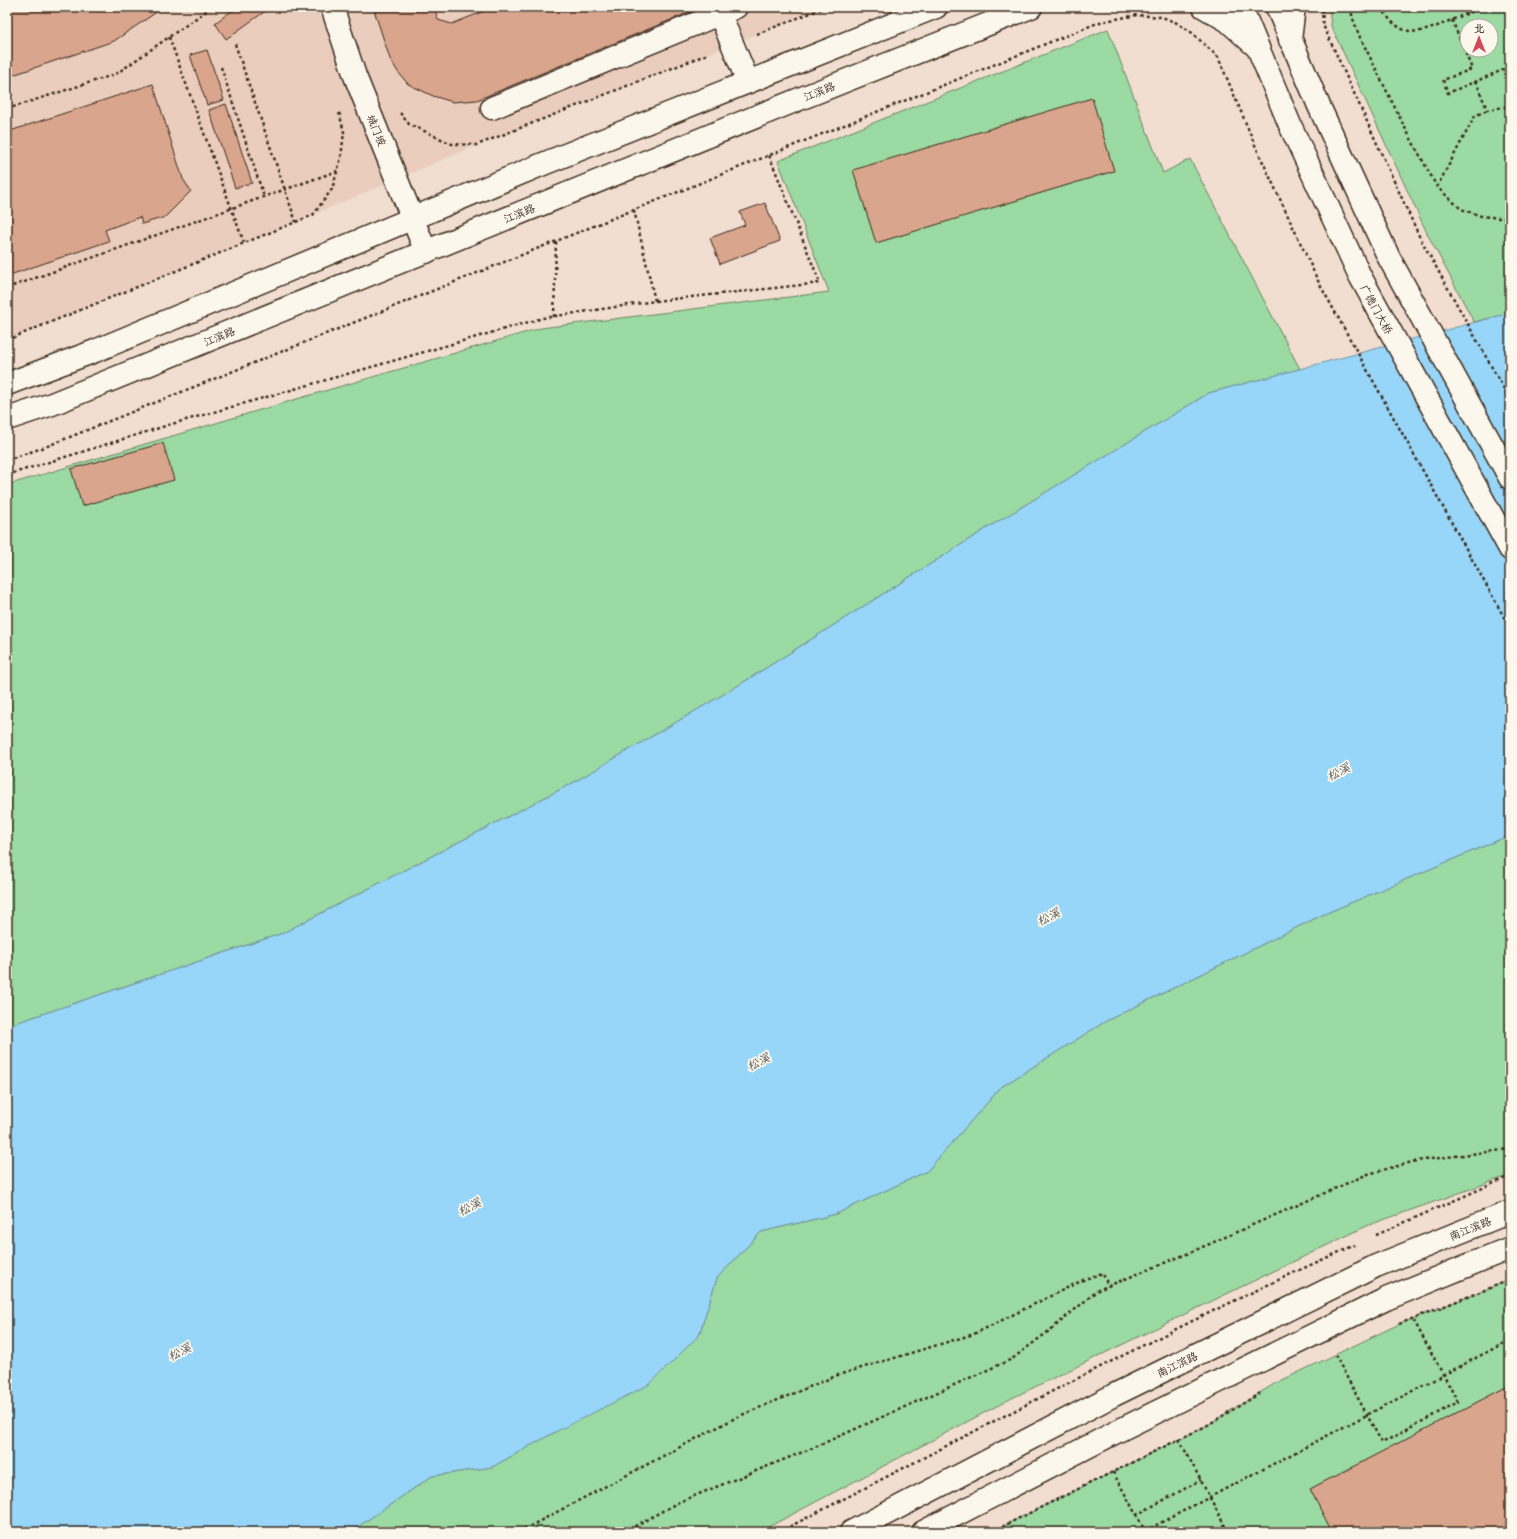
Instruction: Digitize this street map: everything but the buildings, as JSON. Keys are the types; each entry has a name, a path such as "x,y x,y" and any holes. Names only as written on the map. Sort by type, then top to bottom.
{"main road":[{"name":"城门坡","path":"332,7 355,76 426,252"},
{"path":"7,384 95,351 544,164 936,7"},
{"name":"江滨路","path":"7,420 59,401 802,98 1031,7"},
{"path":"1204,7 1228,21 1260,54"},
{"name":"广德门大桥","path":"1241,7 1290,125 1360,276 1510,549"},
{"path":"1277,7 1388,258 1510,478"},
{"path":"1292,43 1294,7"},
{"path":"492,108 724,9 732,44 748,82"},
{"name":"南江滨路","path":"851,1532 1114,1395 1376,1266 1510,1212"},
{"path":"924,1532 1124,1428 1386,1299 1510,1248"}],"path":[{"path":"7,109 116,74 212,7"},
{"path":"399,111 409,124 431,135 452,144 477,145 826,7"},
{"path":"1322,7 1323,25 1420,238 1510,400"},
{"path":"1352,7 1352,16 1359,35 1402,124 1437,186 1461,208 1481,216 1510,219"},
{"path":"1381,7 1388,18 1397,27 1410,32 1423,32 1484,7"},
{"path":"1463,7 1466,14"},
{"path":"7,460 45,447 1100,22 1137,14 1162,18 1175,22 1190,31 1218,57 1256,146 1319,283 1510,628"},
{"path":"1452,20 1472,69 1443,80 1448,93 1510,67"},
{"path":"169,36 244,243"},
{"path":"235,44 296,222"},
{"path":"221,67 264,197"},
{"path":"1476,82 1487,110"},
{"path":"7,340 313,215 332,190 341,158 344,132 337,105"},
{"path":"1437,186 1475,116 1487,110 1510,106"},
{"path":"7,475 172,424 554,316 655,301 820,283 769,155"},
{"path":"7,288 337,171"},
{"path":"634,210 655,301"},
{"path":"554,316 556,241"},
{"path":"624,1532 679,1502 815,1447 1012,1359 1053,1328 1098,1290 1188,1253 1368,1174 1416,1161 1510,1149"},
{"path":"519,1532 737,1417 838,1376 974,1334 1085,1279 1103,1273 1108,1286"},
{"path":"1397,1325 1510,1280"},
{"path":"1342,1352 1335,1355 1382,1443 1458,1402 1414,1319"},
{"path":"1113,1472 1145,1532 1510,1340"},
{"path":"991,1532 1206,1426 1268,1388"},
{"path":"1179,1440 1229,1532 1237,1528 1239,1532"},
{"path":"1136,1515 1201,1480"}],"shaded area":[{"path":"7,7 826,7 477,145 296,222 7,340"}],"green space":[{"path":"1329,7 1510,7 1510,313 1474,322 1427,233 1331,26"},
{"path":"1108,29 1163,173 1190,159 1300,369 1209,393 989,527 736,687 571,784 283,933 7,1026 7,485 541,328 829,292 778,161"},
{"path":"1510,835 1510,1175 1369,1225 1012,1398 759,1532 350,1532 432,1476 492,1467 555,1432 699,1335 717,1278 761,1232 836,1214 927,1171 1001,1087 1106,1021 1322,915"},
{"path":"1510,1280 1510,1532 991,1532 1206,1426 1274,1384 1397,1325"}],"water":[{"name":"松溪","path":"1510,313 1510,835 1322,915 1106,1021 1001,1087 927,1171 836,1214 761,1232 717,1278 699,1335 650,1384 555,1432 492,1467 432,1476 350,1532 7,1532 7,1026 283,933 571,784 736,687 989,527 1209,393"}]}
